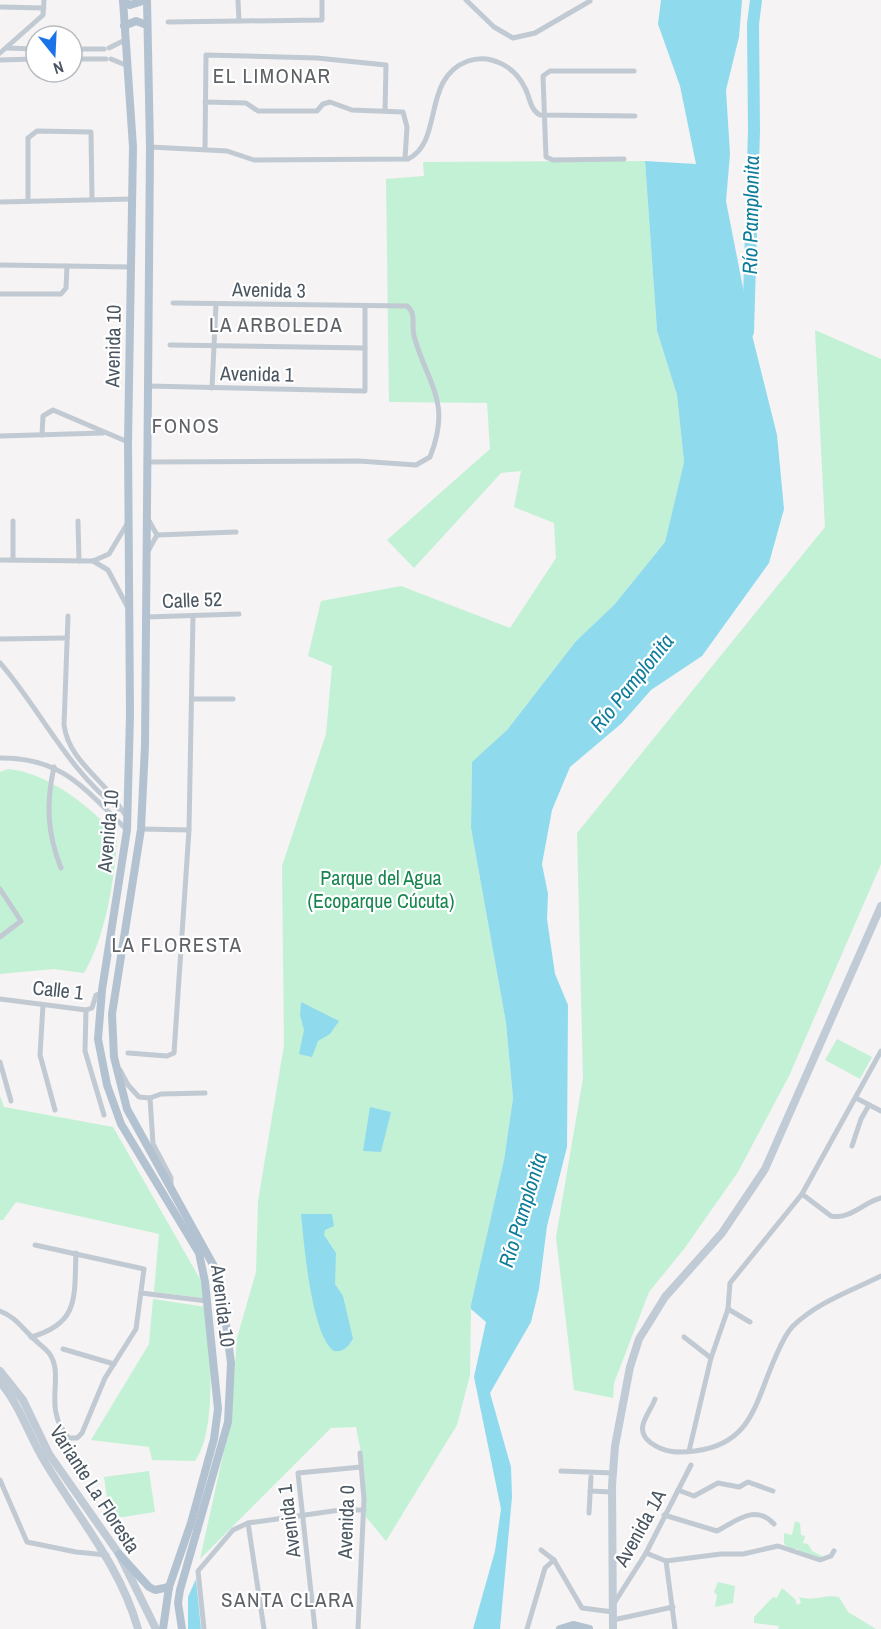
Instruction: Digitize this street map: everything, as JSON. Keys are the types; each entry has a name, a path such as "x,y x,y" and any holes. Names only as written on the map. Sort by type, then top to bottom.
{"main road":[{"path":"123,0 132,5 146,0"},
{"name":"Avenida 10","path":"123,0 133,147 128,442 128,819 102,993 98,1039 114,1107 129,1141 199,1253 207,1302 218,1409 216,1450 178,1604 182,1629"},
{"name":"Avenida 10","path":"146,0 150,147 146,617 141,829 114,989 112,1014 114,1057 127,1109 211,1258 220,1287 231,1363 228,1422 216,1450 169,1587 163,1629"},
{"path":"124,26 136,21 147,25"},
{"path":"129,541 138,543 146,540"},
{"path":"129,562 146,558"},
{"path":"613,1629 612,1491 617,1428 630,1366 639,1339 665,1297 722,1233 765,1169 881,906"},
{"name":"Variante La Floresta","path":"0,1371 23,1400 49,1454 119,1554 156,1629"},
{"name":"Variante La Floresta","path":"0,1382 69,1501 107,1555 128,1598 138,1629"},
{"path":"119,1554 148,1587 155,1590 169,1587"},
{"path":"560,1629 586,1627"}],"street":[{"path":"0,53 44,15 44,0"},
{"path":"238,0 239,21"},
{"path":"168,22 322,20 322,0"},
{"path":"466,0 494,27 513,38 535,33 590,1"},
{"path":"0,7 44,8"},
{"path":"84,49 107,49 126,40"},
{"path":"6,48 24,49"},
{"path":"205,148 206,55 317,58 386,65 385,111"},
{"path":"0,60 24,59"},
{"path":"84,59 108,59 128,66"},
{"path":"150,147 205,148 227,151 254,160 405,159 414,156 423,144 434,102 446,78 466,62 491,60 509,68 526,88 534,110 543,115 635,116"},
{"path":"624,159 553,160 546,157 543,76 547,71 634,71"},
{"path":"205,102 246,103 258,111 316,111 323,104 330,102 352,110 403,112 407,127 405,159"},
{"path":"28,200 28,138 37,131 91,132 92,199"},
{"path":"0,202 131,199"},
{"path":"0,265 131,267"},
{"path":"0,294 61,294 66,288 67,266"},
{"name":"Avenida 3","path":"147,462 326,460 411,465 424,462 434,446 440,410 415,338 413,313 407,306 173,303"},
{"path":"212,388 216,304"},
{"path":"170,345 365,348 365,307"},
{"name":"Avenida 1","path":"148,386 365,391 365,348"},
{"path":"42,435 43,416 53,410 128,442"},
{"path":"0,436 104,433"},
{"path":"147,516 157,535"},
{"path":"13,520 13,560"},
{"path":"78,521 79,561"},
{"path":"0,560 93,561 109,554 129,522"},
{"path":"157,535 236,532"},
{"path":"146,558 157,535"},
{"path":"93,561 108,570 129,611"},
{"name":"Calle 52","path":"146,617 239,614"},
{"path":"68,616 64,725 67,739 74,754 115,800 128,819"},
{"path":"128,1053 167,1056 174,1053 189,830 193,616"},
{"path":"0,639 67,638"},
{"path":"0,663 23,689 69,755 121,810"},
{"path":"192,699 233,699"},
{"path":"0,758 25,758 54,767 76,782 127,830"},
{"path":"54,767 48,817 52,844 61,868"},
{"path":"115,800 123,799 128,793"},
{"path":"141,829 189,830"},
{"path":"0,889 21,921 0,937"},
{"name":"Calle 1","path":"0,1000 86,1010 92,1008 96,995 102,993"},
{"path":"43,1005 40,1055 55,1110"},
{"path":"86,1010 85,1051 104,1115"},
{"path":"689,1451 711,1358 728,1310 730,1283 802,1194 881,1051"},
{"path":"114,1057 134,1093 139,1097 205,1093"},
{"path":"0,1062 11,1101"},
{"path":"0,1087 8,1089"},
{"path":"150,1098 153,1144 171,1178 171,1190"},
{"path":"856,1098 881,1111"},
{"path":"852,1146 868,1105"},
{"path":"802,1194 837,1217 849,1214 870,1200 881,1198"},
{"path":"0,1311 12,1316 49,1353 54,1364 58,1424 69,1438 77,1438 82,1433 105,1378 136,1329 144,1269 35,1245"},
{"path":"31,1337 58,1327 66,1317 74,1290 76,1253"},
{"path":"655,1399 643,1421 642,1431 647,1440 665,1450 689,1451 710,1449 730,1442 741,1431 752,1413 789,1330 804,1315 881,1276"},
{"path":"141,1293 207,1302"},
{"path":"728,1310 750,1322"},
{"path":"684,1337 711,1358"},
{"path":"63,1349 114,1364"},
{"name":"Avenida 0","path":"358,1629 363,1510 360,1453"},
{"name":"Avenida 1A","path":"613,1612 692,1465"},
{"name":"Avenida 1","path":"315,1629 298,1473 361,1467"},
{"path":"561,1471 613,1473"},
{"path":"589,1513 591,1477"},
{"path":"0,1480 27,1542 76,1552 107,1555"},
{"path":"678,1490 694,1496 718,1483 740,1487 748,1482 773,1491"},
{"path":"590,1491 612,1491"},
{"path":"204,1629 198,1570 233,1530 244,1523 340,1510 363,1510"},
{"path":"664,1515 717,1531 730,1520 754,1515 768,1518 774,1524"},
{"path":"244,1523 264,1629"},
{"path":"646,1552 666,1561 721,1554 743,1554 770,1546 820,1560 831,1556 834,1551"},
{"path":"541,1550 554,1560 582,1608 613,1612 673,1607"},
{"path":"527,1629 544,1568 554,1560"},
{"name":"Avenida 1A","path":"666,1561 675,1629"}],"green space":[{"name":"Parque del Agua (Ecoparque Cúcuta)","path":"645,161 657,331 677,395 684,462 665,542 614,605 576,641 507,730 472,763 471,828 506,1023 513,1098 504,1160 471,1309 470,1375 457,1425 386,1541 366,1517 364,1468 356,1427 331,1428 200,1559 231,1419 237,1338 256,1272 258,1201 284,1045 282,866 326,734 332,666 308,656 321,601 401,586 510,628 556,558 554,523 514,507 521,471 501,473 414,568 387,540 490,449 487,403 389,402 386,179 424,176 423,162"},
{"path":"815,330 881,359 881,864 789,1076 738,1172 684,1249 649,1292 614,1383 613,1398 574,1390 556,1237 583,1078 577,833 825,527"},
{"path":"8,769 38,777 68,793 117,837 108,908 98,943 84,973 54,969 0,974 0,772"},
{"path":"837,1039 872,1057 860,1079 825,1060"},
{"path":"0,1096 4,1107 113,1127 200,1279 204,1298 154,1292 159,1234 16,1202 3,1220 0,1220"},
{"path":"153,1299 206,1307 211,1387 210,1409 202,1447 195,1461 152,1460 149,1447 91,1440 149,1344"},
{"path":"149,1471 155,1512 110,1519 104,1477"},
{"path":"795,1521 800,1523 801,1535 805,1536 803,1543 808,1544 812,1551 822,1556 822,1559 800,1554 798,1549 790,1549 784,1544 784,1533 792,1535"},
{"path":"718,1582 735,1586 733,1603 715,1607 717,1595 714,1592"},
{"path":"782,1588 795,1599 797,1605 801,1603 799,1597 810,1599 839,1597 848,1612 876,1629 778,1629 779,1626 754,1623 754,1617 773,1597 777,1598"}],"water":[{"path":"661,0 742,0 739,37 726,90 730,154 726,201 753,339 777,435 784,509 769,563 702,656 651,690 622,723 570,767 552,810 542,864 548,894 547,919 555,974 568,1005 567,1147 547,1226 539,1289 531,1322 490,1393 511,1467 512,1497 500,1629 473,1629 495,1551 501,1509 474,1377 486,1322 471,1309 471,1305 504,1160 513,1098 506,1023 471,828 472,762 507,730 576,641 614,605 665,542 684,462 677,395 657,331 645,161 696,164 680,86 658,24"},
{"path":"301,1002 339,1021 330,1034 318,1041 312,1057 299,1054 304,1030 300,1015"},
{"path":"370,1107 391,1112 381,1152 363,1151"},
{"path":"301,1214 332,1214 334,1226 325,1230 324,1235 336,1253 335,1284 343,1296 353,1339 347,1347 340,1351 334,1351 326,1342 314,1308"},
{"path":"196,1579 201,1629 188,1629 188,1597"}],"waterway":[{"name":"Río Pamplonita","path":"748,332 754,130 753,24 756,0"}],"district":[{"name":"EL LIMONAR","path":"272,76"},
{"name":"LA ARBOLEDA","path":"276,325"},
{"name":"FONOS","path":"186,426"},
{"name":"LA FLORESTA","path":"177,945"},
{"name":"SANTA CLARA","path":"288,1600"}]}
